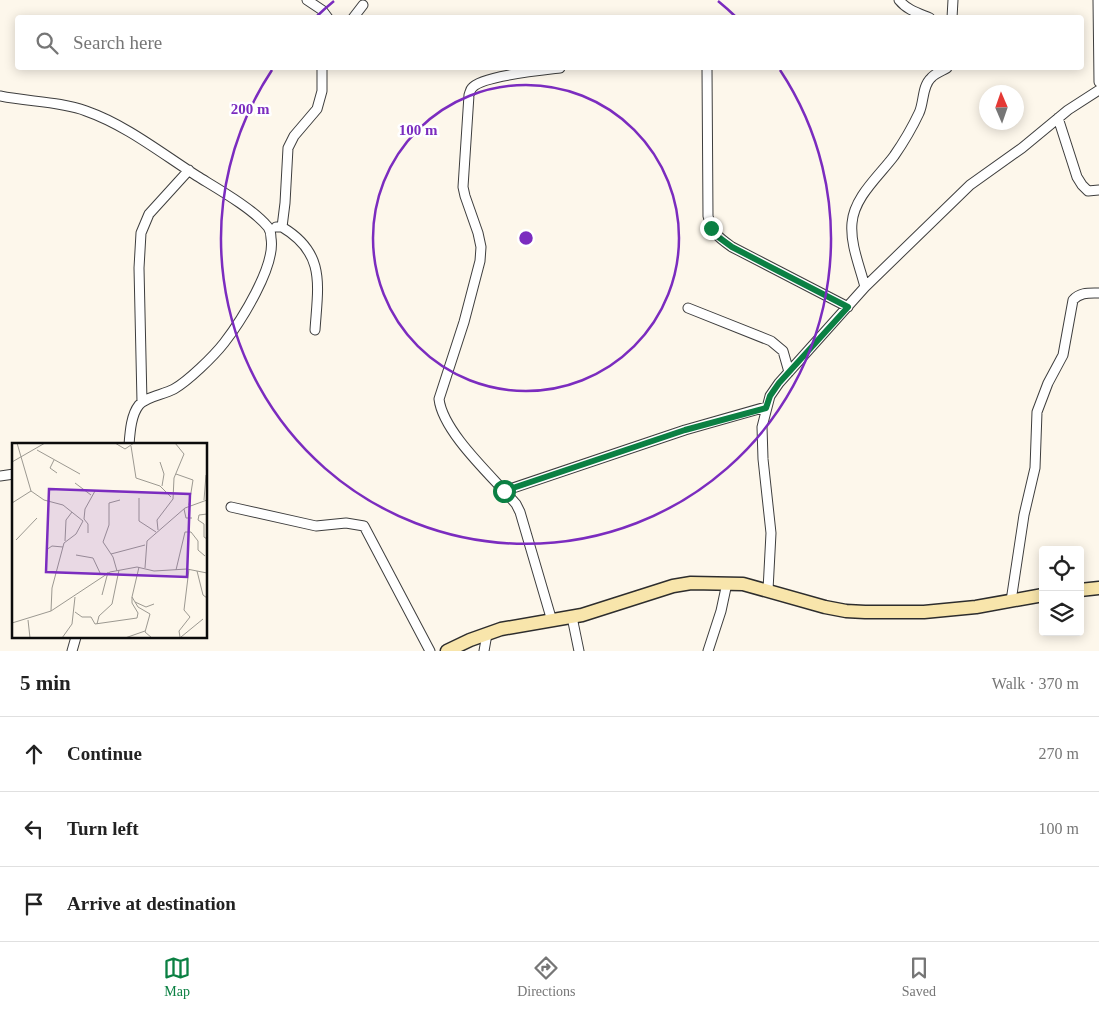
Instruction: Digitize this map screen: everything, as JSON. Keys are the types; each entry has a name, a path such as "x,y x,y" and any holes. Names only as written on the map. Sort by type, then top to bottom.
{"street":[{"path":"307,0 322,10 326,15"},
{"path":"899,0 905,7 922,15"},
{"path":"952,15 953,0"},
{"path":"1098,0 1099,82"},
{"path":"355,15 363,5"},
{"path":"282,227 288,148 294,136 317,109 322,92 322,70"},
{"path":"548,70 488,80 472,87 469,95 463,187 478,233 481,248 480,261 464,322 439,399 440,408 452,430 479,464 516,504 552,621"},
{"path":"707,70 708,216 711,228 717,236 732,247 848,307"},
{"path":"865,287 852,235 855,210 860,199 894,157 905,139 919,113 930,78 944,70"},
{"path":"768,590 771,533 762,427 770,396 865,287 970,186 1022,148 1058,118 1099,90"},
{"path":"0,96 84,110 112,121 242,205 269,228 272,239 271,249 258,288 224,344 173,390 142,402"},
{"path":"1058,118 1077,177 1082,186 1088,191 1099,190"},
{"path":"129,443 134,414 142,402 139,268 142,233 149,214 189,170"},
{"path":"269,228 282,227 301,241 313,259 316,268 317,296 315,330"},
{"path":"1011,601 1021,533 1035,468 1036,426 1039,403 1062,355 1072,300 1076,295 1083,293 1099,293"},
{"path":"688,308 771,341 783,351 789,372"},
{"path":"504,491 685,430 766,408"},
{"path":"231,507 316,526 346,522 364,526 430,651"},
{"path":"448,651 487,634 518,626 572,617 673,586 691,583 743,584 846,612 924,612 1039,596"},
{"path":"708,651 721,611 727,583"},
{"path":"1084,590 1099,588"},
{"path":"572,617 580,651"},
{"path":"484,651 487,634"},
{"path":"72,651 76,638"}],"route":[{"path":"504,491 685,430 766,408 770,396 779,383 848,307 732,247 717,236 711,228"}]}
